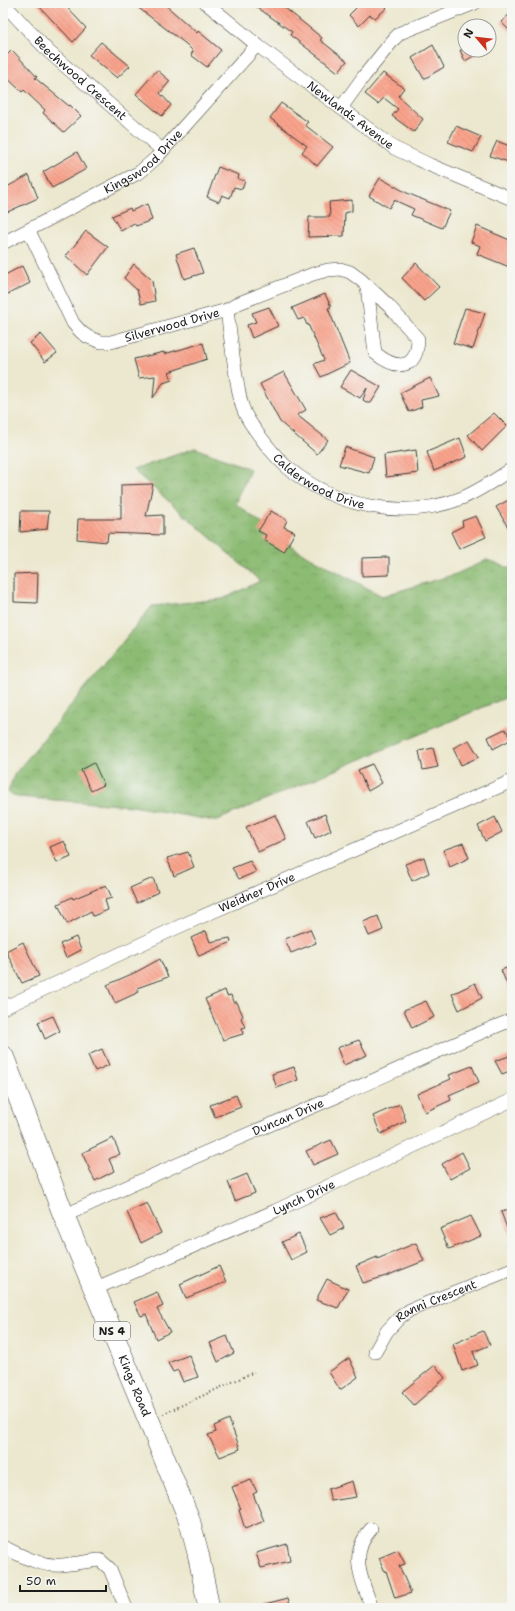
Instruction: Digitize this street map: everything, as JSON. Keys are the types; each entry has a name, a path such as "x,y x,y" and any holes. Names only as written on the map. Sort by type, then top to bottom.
{"main road":[{"name":"Kings Road","path":"3,1056 64,1216 182,1502 194,1537 209,1608"}],"street":[{"name":"Beechwood Crescent","path":"3,3 54,57 162,150"},
{"name":"Newlands Avenue","path":"206,3 257,45 377,136 410,157 512,199"},
{"path":"340,108 364,76 400,33 475,3"},
{"name":"Kingswood Drive","path":"3,243 29,231 140,172 156,158 257,45"},
{"name":"Silverwood Drive","path":"29,231 73,323 85,335 98,341 111,342 131,338 170,325 227,310 239,303 313,274 328,270 340,269 350,272 361,280 389,306 418,339 418,350 412,361 409,363 398,365 393,364 375,352 366,286"},
{"name":"Calderwood Drive","path":"227,310 239,395 244,412 269,449 290,469 314,486 332,495 355,503 373,507 391,509 426,507 463,497 512,469"},
{"name":"Weidner Drive","path":"3,1008 178,927 512,781"},
{"name":"Duncan Drive","path":"64,1216 232,1140 512,1020"},
{"name":"Lynch Drive","path":"94,1289 275,1211 512,1100"},
{"name":"Ranni Crescent","path":"375,1352 387,1331 400,1317 410,1310 512,1269"},
{"path":"371,1529 361,1545 358,1564 372,1608"},
{"path":"5,1548 28,1559 48,1565 62,1565 100,1560 110,1569 126,1608"}],"path":[{"path":"150,1423 166,1412 254,1372"}],"green space":[{"path":"195,448 250,469 236,504 297,550 382,596 456,574 487,560 512,569 512,695 215,821 132,806 17,797 8,792 14,775 152,606 223,599 260,581 133,470"}],"building":[{"path":"36,3 63,3 86,28 73,42"},
{"path":"132,3 163,3 197,33 198,31 221,50 207,67 191,55 193,51 186,44"},
{"path":"251,3 279,3 322,38 320,40 347,61 338,72 290,35 292,32"},
{"path":"361,3 382,3 387,8 375,18 370,15 359,26 349,15"},
{"path":"512,12 512,33 501,22"},
{"path":"101,42 130,66 117,78 89,55"},
{"path":"433,45 444,67 424,79 412,58"},
{"path":"12,50 37,77 35,78 69,106 70,105 81,116 64,132 43,113 45,110 24,90 22,92 3,74 3,59"},
{"path":"157,70 170,81 160,93 171,105 162,116 136,94"},
{"path":"383,73 404,88 398,96 423,119 414,132 392,116 398,109 384,98 378,104 365,94"},
{"path":"281,103 308,122 305,125 333,147 317,166 302,152 307,146 270,118"},
{"path":"456,126 481,137 473,152 448,142"},
{"path":"497,141 512,147 512,163 490,156"},
{"path":"77,152 86,169 52,188 43,172"},
{"path":"218,167 239,175 238,179 245,181 242,189 234,187 230,198 222,195 219,202 207,197"},
{"path":"29,175 38,198 3,214 3,189"},
{"path":"380,178 407,193 450,211 442,228 411,215 414,209 394,200 389,208 369,196"},
{"path":"352,200 352,211 345,213 344,236 308,237 309,217 330,217 329,202"},
{"path":"147,204 152,220 136,226 134,223 121,231 112,216 130,208 131,211"},
{"path":"477,226 512,241 512,268 477,254 480,246 471,242"},
{"path":"86,231 108,247 87,275 66,256"},
{"path":"194,248 203,273 184,279 176,254"},
{"path":"416,263 439,287 424,301 402,278"},
{"path":"134,264 152,280 155,301 141,304 137,290 124,278"},
{"path":"22,266 30,283 6,295 3,290 3,276"},
{"path":"325,294 331,307 328,308 350,363 321,377 314,364 324,360 308,324 307,325 304,318 298,320 292,308"},
{"path":"269,307 278,326 252,338 247,325 256,322 252,313"},
{"path":"465,308 485,313 473,349 453,343"},
{"path":"41,334 57,353 45,362 30,343"},
{"path":"203,343 207,359 169,372 172,380 163,383 153,398 155,376 139,378 134,359 164,352 164,354"},
{"path":"351,370 381,387 371,403 363,400 367,388 360,398 340,387"},
{"path":"284,372 306,410 297,415 328,440 317,454 280,422 260,384"},
{"path":"430,378 439,396 421,400 422,407 409,412 400,393"},
{"path":"494,413 507,426 482,451 468,435"},
{"path":"460,438 467,457 434,471 427,452"},
{"path":"345,447 374,457 369,473 339,465"},
{"path":"416,450 418,473 386,477 384,455"},
{"path":"153,484 146,516 163,515 163,535 108,533 107,542 77,539 78,519 121,519 121,485"},
{"path":"512,498 512,534 496,507"},
{"path":"21,511 49,511 47,529 20,532"},
{"path":"271,511 287,520 284,527 295,532 284,552 264,540 266,535 258,531"},
{"path":"476,516 486,537 459,549 451,532 463,526 462,521"},
{"path":"389,557 389,575 362,576 362,558"},
{"path":"38,573 37,603 14,602 14,574"},
{"path":"505,729 512,739 493,749 488,737"},
{"path":"469,740 479,757 461,765 453,748"},
{"path":"433,748 438,767 423,770 419,751"},
{"path":"94,763 104,785 91,791 81,770"},
{"path":"372,764 382,783 368,791 358,770"},
{"path":"325,814 331,830 315,838 308,821"},
{"path":"275,815 286,839 258,852 246,827"},
{"path":"495,817 502,832 485,841 478,826"},
{"path":"64,841 71,857 57,863 50,847"},
{"path":"463,843 469,858 450,867 443,850"},
{"path":"188,852 194,867 174,876 167,858"},
{"path":"424,857 429,873 412,881 405,864"},
{"path":"250,861 256,872 239,879 232,868"},
{"path":"153,878 158,892 137,903 130,888"},
{"path":"106,885 112,898 105,900 108,910 93,916 91,911 67,924 58,904 72,897 73,899"},
{"path":"378,916 383,930 369,936 363,922"},
{"path":"310,929 316,943 291,953 285,939"},
{"path":"206,931 210,942 230,938 231,942 199,956 191,938"},
{"path":"76,937 81,950 66,958 60,944"},
{"path":"23,942 39,976 22,983 6,951"},
{"path":"160,959 168,977 137,988 139,992 115,1003 107,985"},
{"path":"512,966 512,996 501,970"},
{"path":"475,983 482,998 459,1010 452,994"},
{"path":"225,990 227,996 231,995 233,1002 237,1002 243,1016 241,1018 245,1027 242,1028 243,1034 223,1040 205,999"},
{"path":"426,1001 434,1017 412,1028 404,1010"},
{"path":"53,1016 60,1031 45,1039 38,1022"},
{"path":"359,1040 367,1055 344,1065 337,1048"},
{"path":"102,1049 109,1065 95,1071 88,1055"},
{"path":"512,1055 512,1070 502,1074 495,1061"},
{"path":"472,1066 479,1082 449,1095 451,1100 425,1112 417,1094 451,1079 449,1075"},
{"path":"294,1067 298,1080 277,1088 272,1074"},
{"path":"236,1095 241,1107 215,1117 210,1105"},
{"path":"400,1104 406,1121 381,1134 373,1116"},
{"path":"113,1138 120,1154 109,1159 114,1171 95,1181 82,1153"},
{"path":"331,1140 338,1154 313,1165 306,1151"},
{"path":"462,1152 470,1168 450,1179 442,1164"},
{"path":"247,1174 255,1193 235,1201 228,1182"},
{"path":"147,1203 161,1233 141,1243 127,1212"},
{"path":"512,1208 512,1239 511,1239 501,1212"},
{"path":"336,1212 344,1228 330,1235 320,1218"},
{"path":"471,1216 481,1236 449,1249 440,1229"},
{"path":"299,1234 307,1252 291,1260 282,1242"},
{"path":"416,1243 424,1261 386,1276 363,1283 356,1266"},
{"path":"219,1266 226,1282 186,1298 180,1284"},
{"path":"327,1279 348,1289 338,1308 316,1300"},
{"path":"157,1292 163,1306 157,1309 170,1332 156,1339 146,1314 141,1316 134,1302"},
{"path":"483,1331 490,1345 473,1352 478,1365 462,1371 453,1344"},
{"path":"227,1336 234,1353 218,1362 210,1343"},
{"path":"189,1355 198,1377 183,1382 178,1370 173,1372 168,1363"},
{"path":"349,1358 358,1377 340,1390 329,1372"},
{"path":"435,1365 445,1378 414,1405 402,1392"},
{"path":"229,1419 240,1449 220,1457 208,1435 216,1432 214,1426"},
{"path":"251,1480 257,1492 253,1494 264,1521 245,1529 239,1510 241,1509 232,1487"},
{"path":"352,1481 356,1497 331,1501 328,1489"},
{"path":"287,1544 290,1561 261,1568 256,1553"},
{"path":"398,1550 405,1564 399,1566 411,1593 395,1598 386,1571 385,1572 379,1558"},
{"path":"288,1598 291,1608 262,1608 261,1605"}]}
